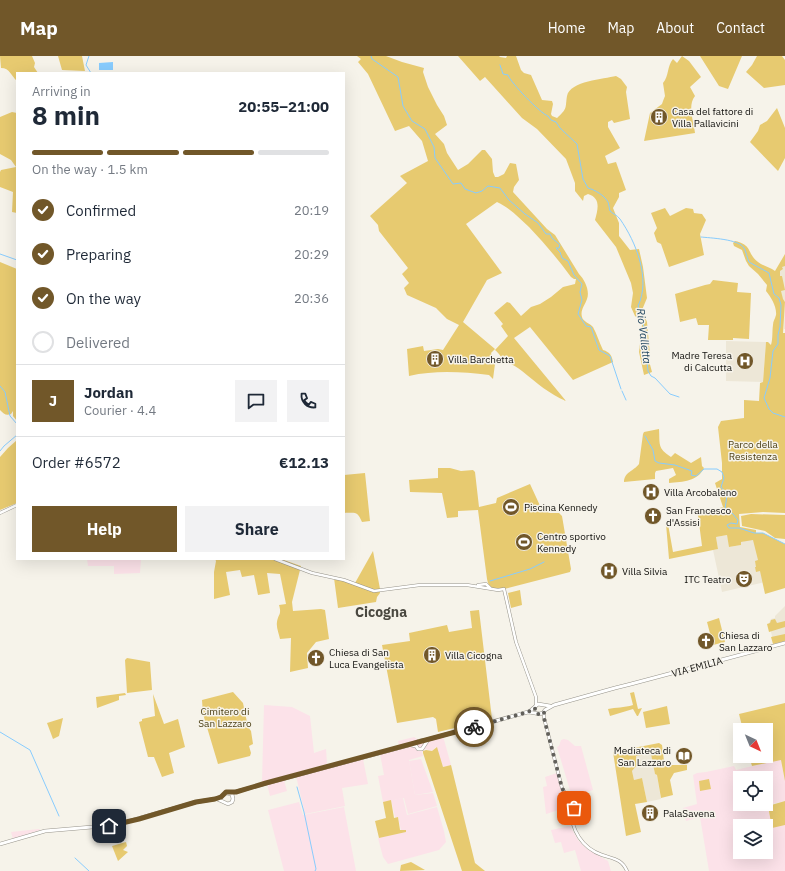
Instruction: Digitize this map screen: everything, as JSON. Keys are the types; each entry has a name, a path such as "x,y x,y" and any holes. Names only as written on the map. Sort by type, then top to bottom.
{"main road":[{"path":"0,513 16,505"},
{"path":"278,560 312,573 344,580 374,591 420,585 474,585 485,586 498,590 504,589 516,642 536,697 538,713"},
{"name":"VIA EMILIA","path":"536,706 554,705 614,690 631,684 785,643"},
{"path":"536,697 543,705 545,711 544,718 562,788 569,800 573,800 576,803 575,807 571,809"},
{"name":"VIA EMILIA","path":"538,713 545,711 554,705"},
{"path":"528,712 536,706"},
{"path":"0,844 45,831 114,825 142,818 190,804 215,799 222,796 226,792 231,793 239,791 416,744 422,741 528,712 538,713 544,718"},
{"path":"416,744 417,748 421,750 430,739"},
{"path":"422,741 425,744"},
{"path":"215,799 226,804 230,804 239,791"},
{"path":"231,793 233,795 233,799"},
{"path":"222,796 223,802"},
{"path":"569,800 566,805 571,809"},
{"path":"571,809 571,820 574,830 583,843 597,853 619,860 627,871"}],"shaded area":[{"path":"785,260 785,302 782,298 777,274"},
{"path":"785,302 785,329 784,329"},
{"name":"Madre Teresa di Calcutta","path":"726,341 766,342 763,382 726,381"},
{"path":"727,535 730,547 741,545 741,542 755,538 765,582 722,592 713,550 718,549 716,537"},
{"path":"87,560 141,560 140,573 114,574 114,566 88,566"},
{"path":"785,606 785,642 774,645 769,623 771,619 775,618 775,616"},
{"path":"264,705 292,707 310,716 314,753 326,749 327,764 262,782"},
{"path":"443,736 451,765 443,767 436,747 432,751 425,749 422,752 423,756 409,760 415,795 433,793 437,806 408,814 404,798 383,802 378,776 384,775 380,754 400,749 398,741 414,737 426,745 429,741"},
{"path":"561,740 568,740 575,746 581,746 593,790 572,797 557,747 559,746"},
{"path":"651,753 661,799 647,802 642,778 634,780 632,771 637,765 636,756"},
{"path":"363,759 368,784 342,788 345,806 305,814 296,776"},
{"path":"421,759 433,792 415,795 409,761"},
{"path":"781,759 785,781 785,801 773,804 773,771 733,771 733,811 769,811 771,819 733,819 733,859 773,859 773,827 785,825 785,871 709,871 700,817 686,821 683,808 697,804 693,775 734,766 736,770 765,763 773,763 773,761"},
{"path":"557,773 565,807 546,814 543,787 547,786 545,777"},
{"path":"284,780 287,791 270,796 267,784"},
{"path":"403,798 407,815 437,807 446,842 439,850 388,864 383,857 378,838 406,832 406,830 401,830 398,817 395,817 391,800"},
{"path":"299,802 303,815 344,807 356,871 284,871 268,810"},
{"path":"570,826 578,840 587,849 608,861 611,871 581,871 575,850 564,853 561,842 555,843 551,830"},
{"path":"40,830 13,839 11,832"}],"green space":[{"path":"0,56 32,56 35,63 34,67 37,72 16,72 16,80 6,69 1,68"},
{"path":"58,56 82,56 85,71 62,70"},
{"path":"357,56 386,56 424,68 423,72 428,87 444,116 447,125 435,134 444,144 447,153 458,170 468,164 482,150 485,150 492,159 495,177 504,174 510,163 516,164 519,180 514,187 513,192 547,229 555,235 583,279 588,296 582,310 582,317 593,327 603,350 609,353 613,360 613,362 573,380 530,327 514,338 566,401 549,392 505,360 495,350 508,336 501,326 503,324 494,313 507,302 510,303 521,316 531,307 540,304 563,287 575,284 576,279 571,277 551,251 529,227 510,210 497,202 466,224 502,273 487,280 463,322 495,349 491,353 495,364 493,379 489,375 459,372 439,372 409,376 407,349 423,346 424,351 438,349 443,350 459,325 447,319 436,308 407,295 404,288 409,283 402,274 408,268 379,231 378,225 370,216 407,183 400,176 428,161 422,141 409,126 395,131 368,74 358,62 361,59"},
{"path":"458,56 499,56 506,58 507,56 516,56 521,70 524,73 531,75 542,100 552,101 553,104 551,114 557,118 566,106 569,91 574,87 588,82 616,76 621,79 627,87 626,92 630,119 614,123 612,120 608,122 608,127 620,148 605,156 608,164 616,162 626,190 619,193 619,197 613,208 619,223 619,236 630,250 639,249 643,267 647,298 642,310 647,322 650,355 648,357 652,372 644,375 639,352 642,325 640,320 635,316 631,307 633,293 631,283 616,247 595,220 598,208 597,201 588,194 584,196 583,201 575,191 575,183 566,159 537,129 522,118 485,77 480,81"},
{"path":"682,56 689,61 701,77 690,87 695,96 691,104 691,109 695,133 644,141 650,113 662,104 665,96 663,83 670,65 673,59 677,63"},
{"path":"700,56 742,56 728,89 719,86"},
{"path":"757,56 782,56 785,60 785,85 764,88 746,72"},
{"path":"777,108 785,128 785,158 778,171 750,142 758,131 760,125 767,121"},
{"path":"12,112 16,113 16,167 11,160 0,154 0,117"},
{"path":"16,167 16,213 12,212 13,192 0,187 1,170"},
{"path":"665,208 670,216 686,208 693,209 694,213 702,214 706,220 700,234 704,255 669,267 661,244 657,242 654,233 657,228 651,213"},
{"name":"Parco della Resistenza","path":"735,241 745,245 752,256 762,265 775,271 785,254 785,266 782,267 783,269 780,271 780,276 782,276 785,290 781,291 785,302 783,333 785,333 785,513 763,512 739,514 740,527 756,530 756,533 763,533 785,544 785,588 765,594 760,571 756,572 755,561 758,560 753,540 741,542 741,545 729,547 727,535 716,537 718,549 669,559 666,524 668,524 673,552 702,546 698,515 723,507 715,483 722,479 722,463 718,427 721,421 744,418 744,400 759,401 760,383 763,382 766,342 771,345 776,309 766,291 767,285 749,266 742,250 734,246 733,243"},
{"path":"0,262 16,269 16,420 13,416 13,411 11,414 6,415 0,410"},
{"path":"713,280 738,283 737,292 751,293 749,339 733,338 733,340 708,340 709,325 698,325 696,318 680,322 675,294 710,284"},
{"path":"659,429 660,445 663,451 671,457 675,453 691,463 701,457 702,466 704,468 698,476 690,480 680,482 669,483 669,479 676,475 673,468 656,471 655,479 624,482 627,474 639,464 644,432"},
{"path":"16,441 16,503 0,510 0,457"},
{"name":"Centro sportivo Kennedy","path":"438,468 450,468 461,471 473,470 475,472 479,507 496,503 497,498 530,484 542,510 550,513 559,513 562,516 571,569 570,572 504,589 497,590 492,588 487,579 478,510 458,511 458,517 447,518 442,493 410,492 409,480 438,478"},
{"path":"365,473 370,521 362,522 356,513 345,513 345,475"},
{"path":"751,514 785,515 785,539 775,538 765,531 742,526 741,516"},
{"path":"373,551 380,589 376,602 338,608 334,578 344,579 355,583"},
{"path":"284,560 301,566 292,602 293,611 325,610 329,639 316,642 307,653 308,668 290,672 291,638 280,639 277,628 277,619 280,613 279,605 286,604 280,574 267,573 270,593 258,595 254,575 242,577 240,570 226,572 230,595 214,599 214,572 216,561"},
{"path":"520,590 522,605 511,608 508,593"},
{"path":"479,610 492,719 438,732 436,719 433,717 397,723 382,645 410,641 409,633 447,625 449,632 472,628 470,611"},
{"path":"719,618 725,642 713,645 707,622"},
{"path":"775,619 777,623 785,621 785,627 769,632 767,624 770,623 771,620"},
{"path":"785,634 785,641 773,644 771,637"},
{"path":"127,658 150,662 152,690 127,693 125,660"},
{"name":"Cimitero di San Lazzaro","path":"233,692 243,703 253,744 249,746 251,753 250,756 218,764 203,714 202,700"},
{"path":"634,692 638,709 642,708 638,716 633,709 610,716 608,709 633,705 630,693"},
{"path":"125,693 126,695 119,696 119,700 97,708 96,697"},
{"path":"153,694 164,724 178,719 185,747 169,753 174,773 162,777 154,757 148,757 139,722 142,721 142,719 155,716"},
{"path":"785,703 785,781 781,760 773,762 773,723 741,723 739,714"},
{"path":"667,706 670,724 646,728 643,712"},
{"path":"63,718 59,736 53,739 47,723"},
{"path":"659,743 662,745 664,761 668,761 672,765 687,765 687,770 674,773 670,780 673,795 661,798 651,754 636,756 637,765 632,771 634,780 642,778 647,802 635,804 641,832 626,836 613,752"},
{"path":"437,747 443,767 451,765 475,863 485,871 462,871 423,753 423,751 432,751"},
{"path":"751,763 766,763 752,766"},
{"path":"709,779 711,789 700,791 699,781"},
{"path":"391,800 394,818 398,817 400,830 406,830 406,832 379,838 375,821 386,818 383,802"},
{"path":"785,801 785,825 773,828 773,819 770,819 769,811 773,811 773,805"},
{"path":"126,842 127,846 123,850 128,852 118,861 112,846"},
{"path":"411,862 425,870 400,871 401,865"}],"water":[{"path":"113,62 113,70 99,70 99,63"}],"waterway":[{"path":"89,56 86,65 90,72"},
{"path":"371,56 372,59 398,77 403,106 412,121 425,129 434,147 435,158 453,184 461,183 465,189 476,193 482,191 488,186 500,188 509,200 538,223 546,234 550,234 552,238 560,245 559,248 556,248 560,252 562,258 568,261 574,275 582,284 580,292 582,300 578,314 586,326 591,327 599,350 610,356 621,389"},
{"name":"Rio Valletta","path":"500,65 503,74 508,75 526,97 539,110 551,120 556,122 560,128 577,144 583,179 588,188 596,191 604,197 608,202 610,211 619,218 626,228 640,261 642,273 642,295 638,306 643,319 648,371 651,376 655,378 670,394 679,397"},
{"path":"701,237 731,241 741,245 745,249 749,262 769,273 774,294 779,298 781,305 778,344 773,351 770,378 764,398 769,409 773,413 785,417"},
{"path":"0,254 16,260"},
{"path":"0,386 5,392 10,416 16,423"},
{"path":"622,391 626,400"},
{"path":"0,451 16,436"},
{"path":"645,436 653,450 655,461 659,463 675,465 692,471 691,475 696,476 704,469 717,469 722,472 724,478 721,487 727,495 725,509 726,513 732,513 738,520 737,524 731,523 727,525 729,528 739,528 754,533 763,533 785,544"},
{"path":"490,581 530,569 544,562"},
{"path":"0,732 30,750 59,816"},
{"path":"297,787 304,812 316,869 315,871"},
{"path":"75,858 89,871"}],"way so far":[{"path":"474,727 528,712 535,708 535,712 538,714 544,712 543,715 562,788 569,800 572,799 575,801 576,806 574,808"}],"place":[{"name":"Casa del fattore di Villa Pallavicini","path":"659,117"},
{"name":"Villa Barchetta","path":"435,359"},
{"name":"Madre Teresa di Calcutta","path":"745,361"},
{"name":"Villa Arcobaleno","path":"651,492"},
{"name":"Piscina Kennedy","path":"511,507"},
{"name":"San Francesco d'Assisi","path":"653,516"},
{"name":"Centro sportivo Kennedy","path":"524,542"},
{"name":"Villa Silvia","path":"609,571"},
{"name":"ITC Teatro","path":"744,579"},
{"name":"Chiesa di San Lazzaro","path":"706,641"},
{"name":"Villa Cicogna","path":"432,655"},
{"name":"Chiesa di San Luca Evangelista","path":"316,658"},
{"name":"Mediateca di San Lazzaro","path":"684,756"},
{"name":"PalaSavena","path":"650,813"}],"district":[{"name":"Cicogna","path":"381,612"}],"route":[{"path":"109,826 139,819 196,802 215,799 221,797 226,792 236,792 246,788 474,727"}]}
